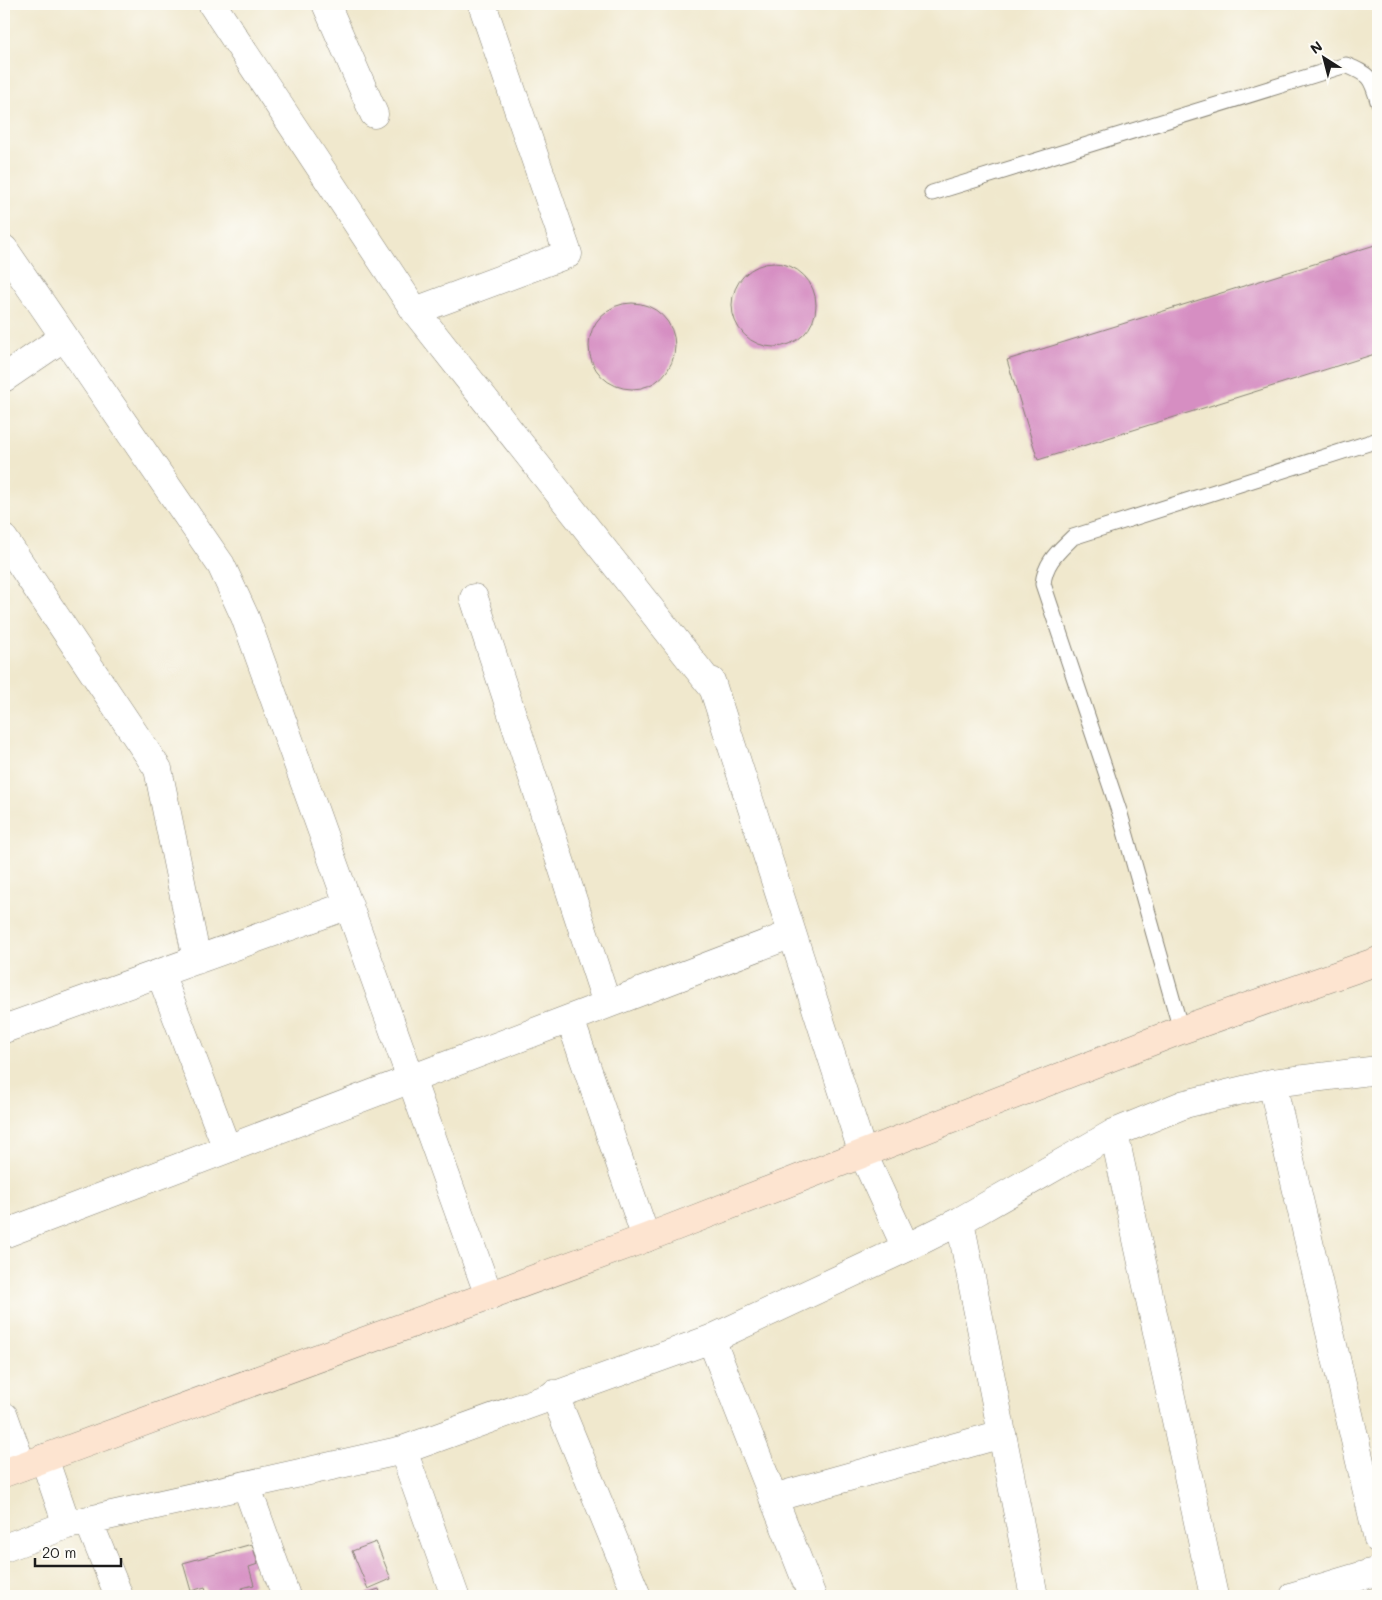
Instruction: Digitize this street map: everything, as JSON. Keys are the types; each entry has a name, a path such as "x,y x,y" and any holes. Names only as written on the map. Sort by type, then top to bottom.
{"street":[{"path":"212,4 415,311 712,685 863,1154 906,1248"},
{"path":"326,4 374,114"},
{"path":"415,311 568,254 482,4"},
{"path":"4,249 222,565 245,617 489,1296"},
{"path":"4,378 64,337"},
{"path":"4,539 158,768 197,960"},
{"path":"474,598 607,1004"},
{"path":"4,1029 349,906"},
{"path":"4,1234 792,934"},
{"path":"24,1466 646,1238 1181,1030 1378,961"},
{"path":"160,973 227,1149"},
{"path":"570,1019 646,1238"},
{"path":"4,1548 78,1522 403,1450 711,1338 906,1248 960,1221 1114,1133 1185,1104 1272,1083 1378,1070"},
{"path":"1272,1083 1378,1539"},
{"path":"1114,1133 1214,1596"},
{"path":"960,1221 1034,1596"},
{"path":"711,1338 812,1596"},
{"path":"554,1394 637,1596"},
{"path":"4,1416 24,1466 78,1522 118,1596"},
{"path":"773,1498 1002,1434"},
{"path":"403,1450 455,1596"},
{"path":"246,1485 286,1596"},
{"path":"1294,1596 1378,1571"}],"lane":[{"path":"932,193 1346,65 1361,71 1372,80 1378,101"},
{"path":"1181,1030 1120,814 1043,584 1044,571 1052,557 1073,537 1378,440"}],"building":[{"path":"1378,244 1378,353 1038,460 1007,360"},
{"path":"766,263 782,263 798,270 809,281 816,297 813,321 804,335 798,340 782,347 766,347 750,340 739,329 732,313 732,297 739,281 750,270"},
{"path":"632,303 648,307 662,316 671,330 675,346 671,362 662,376 648,385 632,389 616,385 602,376 593,362 589,346 593,330 602,316 616,307"},
{"path":"376,1542 391,1579 368,1589 352,1551"},
{"path":"252,1544 258,1564 249,1567 254,1585 242,1588 243,1594 208,1596 205,1587 191,1591 183,1563"},
{"path":"379,1589 381,1596 357,1596"}]}
